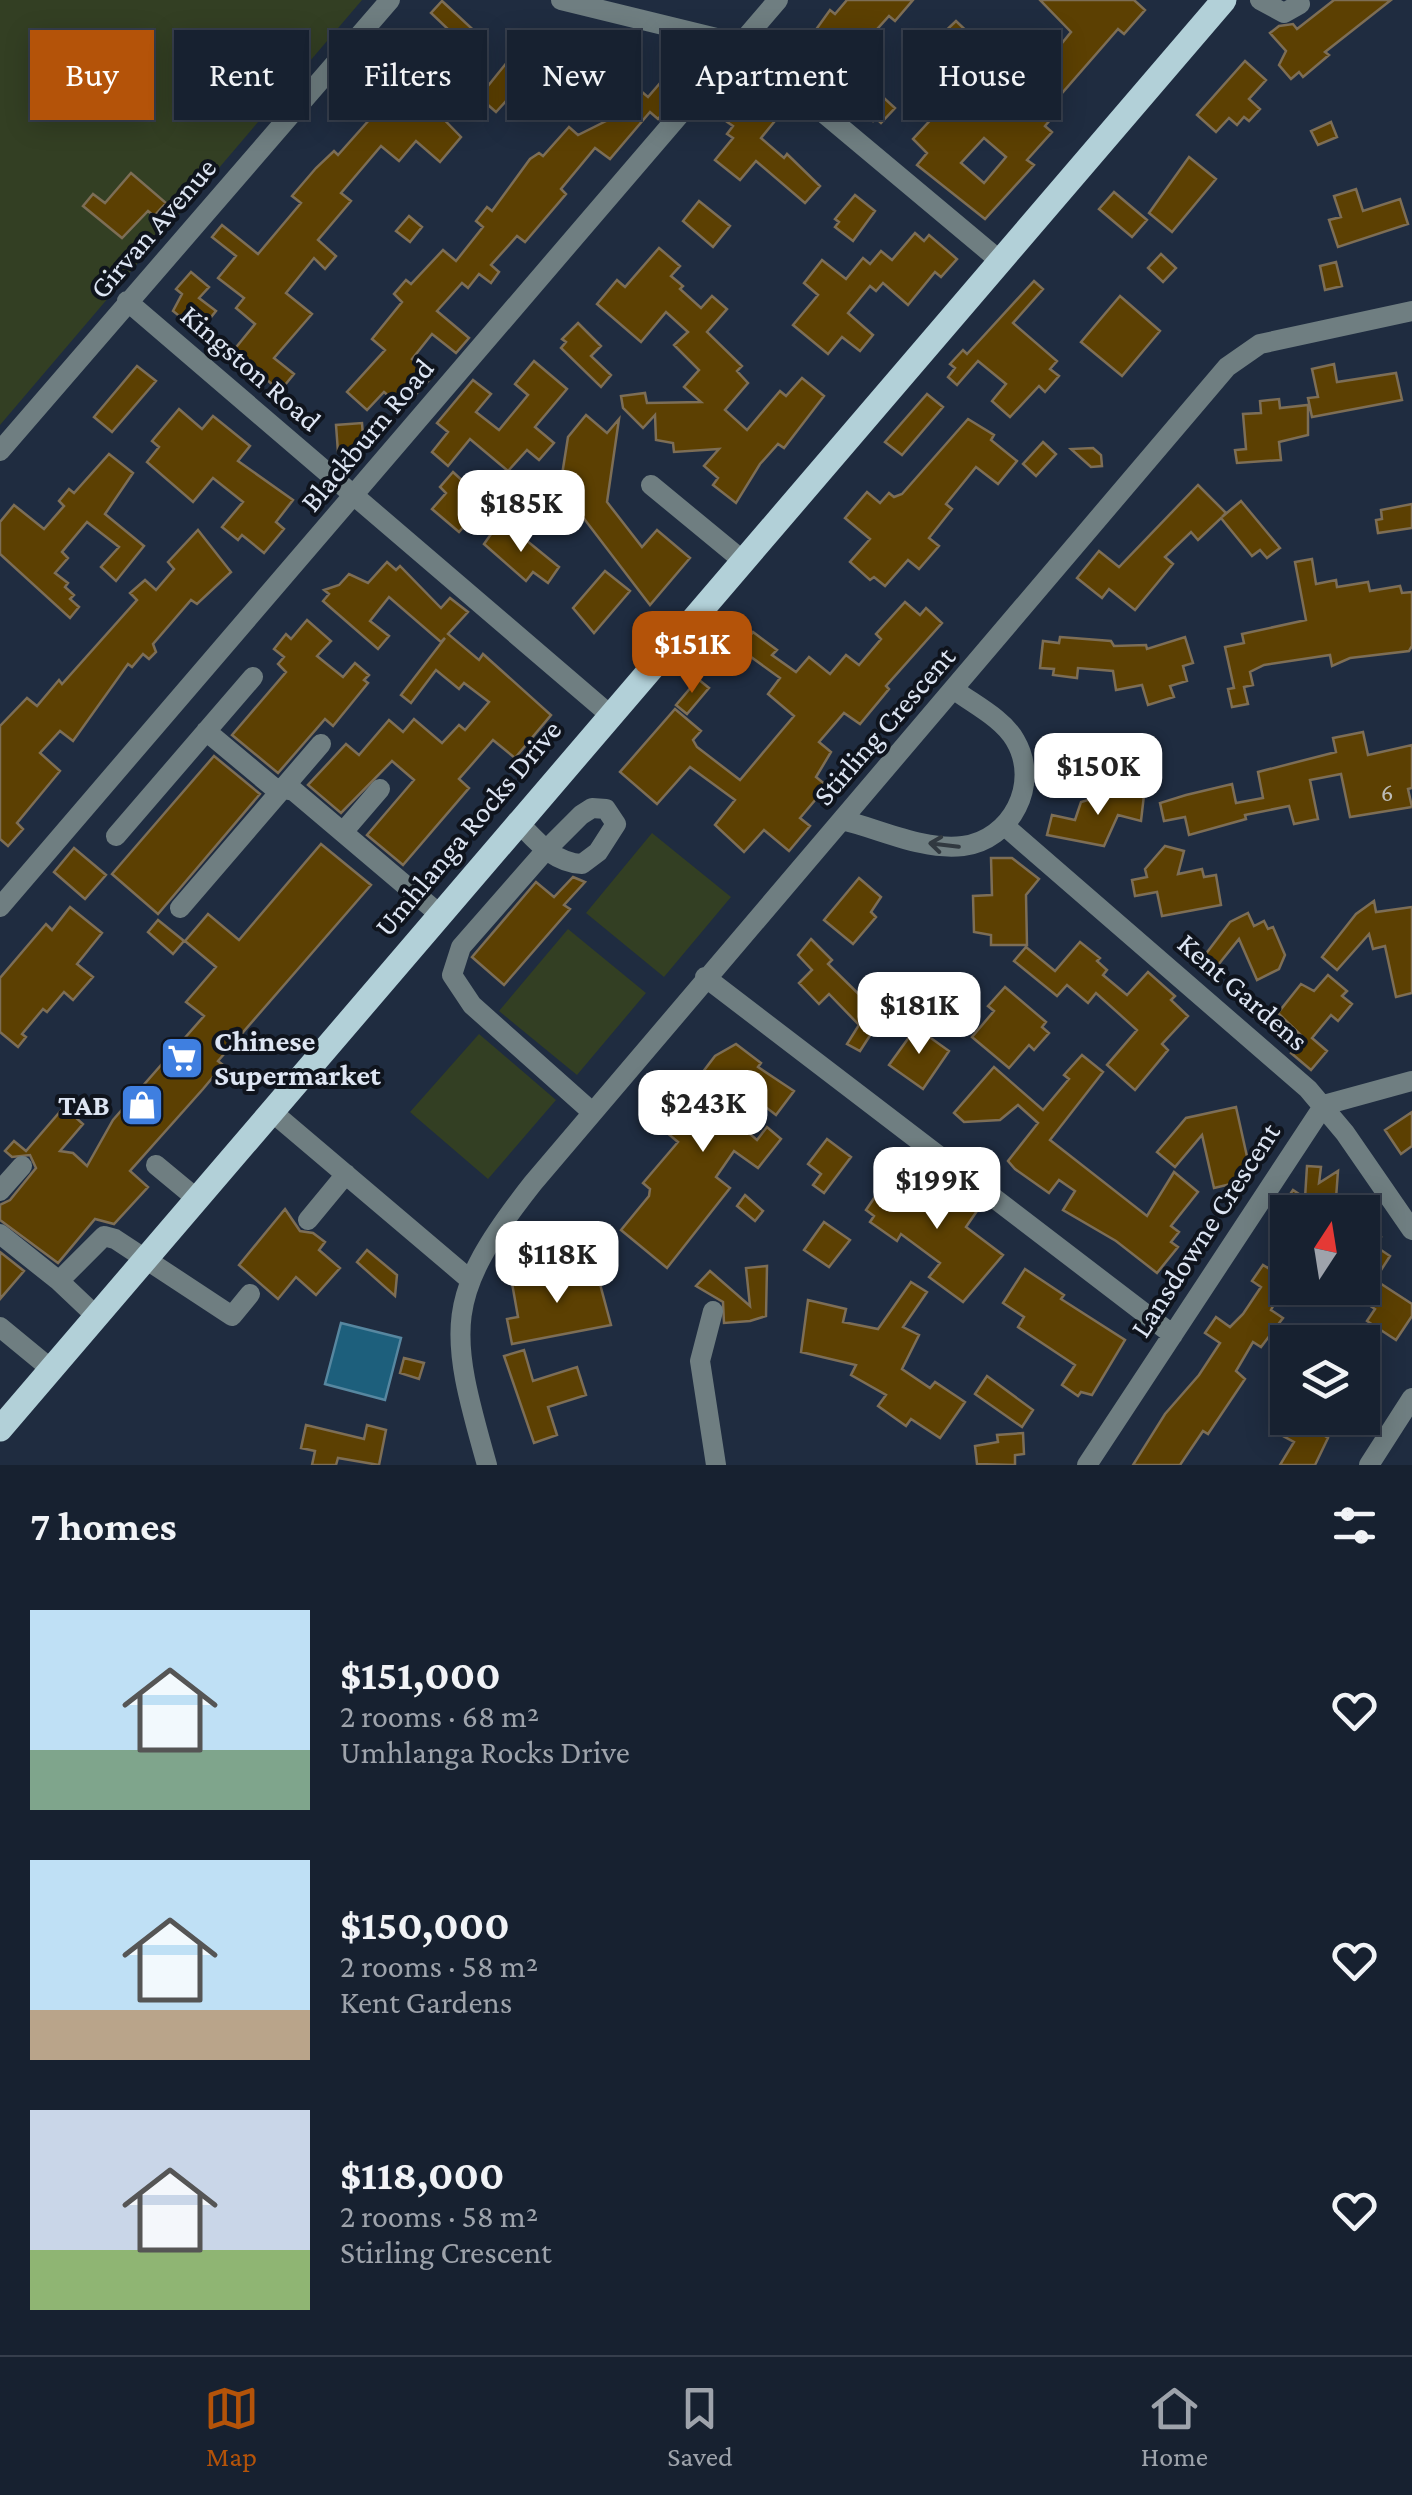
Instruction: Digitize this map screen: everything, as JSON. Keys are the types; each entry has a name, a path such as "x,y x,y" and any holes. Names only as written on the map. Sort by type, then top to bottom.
{"main road":[{"name":"Umhlanga Rocks Drive","path":"0,1429 608,714 1224,0"}],"street":[{"name":"Girvan Avenue","path":"0,450 390,0"},
{"path":"561,0 684,30"},
{"name":"Blackburn Road","path":"753,30 778,0"},
{"path":"1260,0 1284,13 1300,2 1312,6 1322,0"},
{"name":"Blackburn Road","path":"0,906 676,120"},
{"path":"832,120 999,260"},
{"name":"Kingston Road","path":"127,301 608,714"},
{"name":"Stirling Crescent","path":"487,1465 465,1381 459,1316 468,1279 491,1237 704,977 956,691 1235,360 1260,344 1282,337 1412,310"},
{"path":"652,484 742,560"},
{"path":"116,836 253,677"},
{"path":"842,820 936,846 984,842 1006,827 1024,787 1015,740 999,722 956,691"},
{"path":"206,731 273,787 284,786 343,832 438,913"},
{"path":"180,908 321,744"},
{"path":"343,832 380,789"},
{"path":"517,821 546,850 461,947 452,975 472,1005 592,1112"},
{"name":"Kent Gardens","path":"1006,827 1324,1105 1412,1230"},
{"path":"704,977 1173,1334"},
{"path":"1324,1105 1412,1081"},
{"name":"Lansdowne Crescent","path":"1087,1465 1324,1105"},
{"path":"271,1111 468,1279"},
{"path":"156,1165 197,1199"},
{"path":"0,1191 22,1166"},
{"path":"308,1220 346,1174"},
{"path":"0,1234 96,1316"},
{"path":"59,1281 100,1237 115,1239 232,1316 250,1294"},
{"path":"713,1311 700,1361 716,1465"},
{"path":"0,1327 51,1370"},
{"path":"1368,1465 1412,1398"}],"green space":[{"path":"0,0 362,0 336,30 329,30 329,39 309,62 309,30 174,30 174,120 260,120 0,425"},
{"path":"652,833 731,897 664,977 586,913"},
{"path":"568,929 646,993 577,1075 499,1011"},
{"path":"479,1034 556,1100 488,1179 410,1112"}],"water":[{"path":"341,1323 401,1338 385,1400 325,1384"}],"building":[{"path":"847,0 913,0 895,21 889,16 876,30 816,30 830,10 835,14"},
{"path":"1040,0 1134,0 1145,10 1124,34 1118,29 1061,94 1061,44 1071,32"},
{"path":"1334,0 1391,0 1325,52 1329,55 1303,77 1299,72 1291,79 1279,65 1286,51 1270,33 1279,26 1293,24 1297,29"},
{"path":"442,1 473,30 449,30 431,13"},
{"path":"956,21 965,30 947,30"},
{"path":"1245,61 1266,80 1249,99 1260,109 1249,121 1244,117 1237,125 1229,118 1216,132 1197,115"},
{"path":"507,62 507,100 496,112 487,104 487,87"},
{"path":"661,82 658,119 650,112 610,159 595,148 561,189 566,194 525,242 517,236 491,265 499,272 491,283 479,274 468,288 462,283 437,311 469,338 456,353 432,334 412,359 433,376 403,408 384,392 367,410 347,392 385,350 372,339 402,302 394,294 406,280 411,284 443,250 456,261 483,227 476,221 487,207 492,211 530,159 539,153 543,156 569,127 578,135 608,120 641,120 641,91 648,97"},
{"path":"883,97 895,108 881,123 878,120 883,120"},
{"path":"369,120 444,120 461,137 440,162 416,141 399,161 381,146 341,193 351,201 318,240 336,256 325,269 314,258 286,293 312,314 274,358 294,374 280,391 233,351 255,324 236,308 244,298 218,278 236,256 212,237 222,225 258,254 301,203 292,196 334,151 338,155"},
{"path":"724,120 776,120 761,138 784,158 787,154 820,186 805,203 756,161 740,180 715,160 733,138 727,134 733,126"},
{"path":"930,120 1050,120 1045,126 1052,132 1027,160 1034,165 985,219 917,165 927,153 913,139","holes":["984,138 1006,157 984,183 961,163"]},
{"path":"1331,122 1337,137 1318,145 1311,131"},
{"path":"1189,157 1216,179 1172,232 1149,213"},
{"path":"131,173 166,203 154,216 148,211 122,238 83,206 93,194 105,203"},
{"path":"1356,189 1363,211 1400,199 1408,224 1338,247 1329,220 1341,217 1334,196"},
{"path":"1114,192 1147,220 1132,237 1099,209"},
{"path":"855,195 875,211 853,241 835,227 839,222 835,219"},
{"path":"699,201 730,226 713,247 683,221"},
{"path":"409,216 422,227 410,242 396,231"},
{"path":"915,233 924,241 929,235 957,259 941,277 935,272 908,305 883,283 876,291 870,286 848,313 873,335 860,351 842,337 828,354 793,325 818,295 804,283 822,260 846,279 863,258 870,264 881,251 892,260"},
{"path":"659,248 680,266 671,276 701,308 712,296 727,309 707,332 742,366 737,371 748,383 725,410 747,430 780,391 786,396 802,378 824,396 784,448 778,444 760,464 736,503 713,485 718,478 704,466 719,449 674,452 673,443 656,440 655,415 643,428 623,408 621,396 645,393 647,403 701,402 684,387 699,370 674,345 688,332 666,312 641,342 597,304 617,280 625,287"},
{"path":"1161,254 1176,268 1163,282 1148,268"},
{"path":"1336,262 1342,286 1325,290 1320,266"},
{"path":"191,272 209,287 199,298 216,311 199,332 173,311 182,294 176,289"},
{"path":"1034,281 1043,289 1013,323 1057,361 1050,369 1059,376 1045,392 1039,386 1010,417 992,401 1006,384 978,361 957,385 948,377 955,368 950,364 963,350 967,354"},
{"path":"1120,296 1160,331 1122,376 1081,342"},
{"path":"578,323 601,346 591,356 611,375 601,387 561,348 566,342 562,339"},
{"path":"534,361 567,389 535,427 554,443 539,460 527,450 508,471 470,439 448,466 432,452 448,432 437,423 473,380 491,394 476,412 499,430 528,395 515,384"},
{"path":"1334,364 1337,382 1396,373 1402,400 1312,417 1308,398 1318,397 1312,369"},
{"path":"137,366 156,381 112,432 94,417"},
{"path":"927,394 943,407 902,455 885,442"},
{"path":"1279,399 1280,408 1308,405 1308,435 1279,442 1281,460 1237,463 1235,450 1246,449 1243,414 1261,413 1260,401"},
{"path":"179,409 202,429 213,416 250,446 238,461 293,500 276,522 284,529 264,553 242,535 238,540 222,527 243,502 213,478 193,502 147,462 159,447 152,441"},
{"path":"586,415 607,433 619,419 607,502 642,547 657,530 690,558 650,605 579,512 573,513 570,491 565,490 567,476 562,475 568,437"},
{"path":"968,419 994,435 991,440 1017,461 998,484 976,467 946,504 952,509 929,538 939,546 919,569 908,560 885,586 874,577 870,580 850,562 870,539 845,518 867,492 880,503 889,493 894,497 902,494"},
{"path":"362,423 364,450 338,452 336,425"},
{"path":"1043,442 1056,454 1036,476 1023,464"},
{"path":"1093,448 1101,455 1102,466 1091,467 1071,449"},
{"path":"109,454 133,473 105,514 144,546 116,581 101,567 119,547 87,522 62,552 68,558 55,573 68,583 65,587 74,595 70,599 79,607 70,618 0,554 0,522 14,505 44,529 64,506 59,501 69,489 74,493"},
{"path":"453,472 467,485 462,490 481,507 459,532 432,509 446,493 440,487"},
{"path":"1198,485 1226,513 1222,517 1241,501 1280,548 1267,558 1260,550 1252,556 1221,518 1198,540 1191,532 1165,557 1173,564 1135,610 1109,589 1102,598 1077,578 1099,551 1119,567"},
{"path":"1412,504 1412,528 1378,533 1376,520 1382,519 1381,510"},
{"path":"496,527 505,533 510,527 559,567 548,583 533,572 526,581 484,544"},
{"path":"198,530 231,572 197,604 191,600 153,644 156,652 149,659 143,654 132,667 128,664 73,741 60,731 40,753 60,771 17,823 23,829 8,846 0,839 0,726 27,698 37,706 59,680 62,684 137,600 130,593 145,580 156,590 174,569 168,562"},
{"path":"1312,559 1316,584 1336,580 1337,587 1368,582 1370,591 1400,586 1402,593 1412,592 1412,646 1409,651 1350,658 1332,666 1330,655 1264,665 1250,672 1253,685 1244,687 1248,704 1232,707 1228,689 1234,688 1225,647 1244,643 1242,634 1306,620 1295,562"},
{"path":"387,562 396,570 400,566 441,608 450,598 468,612 448,634 479,660 483,654 551,715 515,758 493,740 459,779 469,788 403,865 367,835 414,780 392,761 341,813 308,785 346,744 359,755 389,720 403,732 414,719 442,743 459,725 465,730 489,702 464,683 459,689 436,670 411,703 401,695 445,638 441,642 389,597 370,621 389,636 378,649 323,601 329,594 324,590 339,585 349,574 368,583"},
{"path":"605,571 630,591 594,633 573,608"},
{"path":"905,602 920,615 926,608 942,623 886,686 889,689 860,724 844,713 819,742 831,752 816,777 827,786 800,818 810,826 789,851 764,830 744,852 715,825 735,800 690,767 657,804 620,772 675,709 701,731 693,740 697,747 740,780 794,716 768,694 780,678 740,649 753,632 777,650 772,655 796,672 809,657 830,674 846,655 859,665 881,639 876,634"},
{"path":"307,620 331,641 317,656 343,677 355,663 369,675 364,680 368,683 333,726 325,719 278,773 232,735 286,672 278,664 284,657 274,649 286,634 291,639"},
{"path":"1060,637 1111,641 1114,646 1146,645 1147,649 1185,637 1193,663 1183,666 1187,681 1170,686 1174,697 1148,705 1142,685 1116,690 1113,671 1078,668 1077,678 1053,675 1054,669 1040,668 1043,641 1059,643"},
{"path":"698,679 709,688 687,714 676,705"},
{"path":"1363,732 1368,755 1412,745 1412,788 1408,789 1412,807 1350,817 1341,774 1310,780 1318,819 1294,824 1289,806 1245,815 1246,819 1189,835 1185,817 1164,821 1160,803 1232,784 1236,803 1263,798 1258,772 1336,752 1333,738"},
{"path":"214,756 260,794 158,914 112,874"},
{"path":"1121,790 1144,795 1141,821 1118,815 1104,846 1047,835 1052,815 1075,820 1081,802"},
{"path":"321,844 371,885 218,1061 223,1065 130,1171 148,1187 114,1224 95,1219 58,1263 0,1220 0,1205 10,1200 36,1168 30,1155 12,1157 5,1151 14,1141 26,1151 64,1107 83,1124 60,1151 73,1153 87,1166 113,1120 204,1016 186,1002 216,967 185,941 208,914 239,940"},
{"path":"1165,846 1184,851 1178,874 1202,869 1204,877 1216,875 1221,905 1162,916 1157,892 1135,896 1132,880 1147,877 1145,869"},
{"path":"74,848 106,875 85,899 54,872"},
{"path":"991,858 1012,858 1039,879 1026,895 1027,945 991,945 991,935 974,932 973,896 992,895"},
{"path":"573,877 585,882 564,905 570,909 504,985 472,957 536,882 554,897"},
{"path":"859,878 881,897 871,912 876,917 853,944 824,920"},
{"path":"1374,901 1376,912 1412,907 1412,993 1396,997 1385,946 1373,949 1369,934 1337,970 1322,957 1356,914"},
{"path":"70,907 102,933 77,964 93,977 73,1000 64,992 47,1012 43,1009 22,1034 26,1037 18,1047 0,1032 0,978 46,924 52,930"},
{"path":"1248,913 1254,926 1264,921 1268,929 1273,927 1285,955 1279,969 1257,980 1239,939 1218,965 1205,955 1230,922"},
{"path":"158,920 184,941 173,954 148,932"},
{"path":"811,939 832,960 828,964 882,1017 860,1051 847,1044 859,1025 829,994 819,1004 799,983 812,970 798,955"},
{"path":"1080,942 1100,958 1097,961 1107,970 1103,975 1127,995 1148,972 1175,996 1171,1000 1188,1016 1162,1044 1168,1050 1135,1090 1107,1065 1137,1030 1096,993 1088,1003 1067,985 1057,996 1014,961 1026,947 1055,971"},
{"path":"1328,975 1347,991 1342,996 1352,1004 1338,1021 1331,1015 1312,1038 1327,1051 1311,1070 1291,1053 1304,1038 1278,1013 1301,984 1314,991"},
{"path":"1005,987 1046,1022 1042,1027 1049,1033 1034,1050 1029,1045 1009,1068 972,1037 994,1011 988,1006"},
{"path":"920,1022 932,1030 928,1036 949,1051 923,1089 889,1065"},
{"path":"736,1044 761,1063 758,1067 794,1091 776,1115 729,1079 711,1101 757,1140 767,1127 781,1139 758,1168 734,1151 716,1177 730,1188 667,1268 621,1230 649,1196 650,1189 643,1183 678,1142 660,1127 703,1080 699,1077 715,1056"},
{"path":"1082,1055 1103,1072 1050,1140 1147,1216 1174,1172 1198,1192 1171,1226 1179,1232 1171,1242 1178,1247 1157,1273 1116,1241 1063,1210 1075,1191 1059,1180 1049,1193 1008,1161 1038,1123 1018,1105 1000,1120 964,1122 954,1113 994,1067 1043,1110 1069,1079 1064,1075"},
{"path":"1236,1107 1252,1179 1214,1188 1202,1135 1175,1167 1157,1152 1186,1118"},
{"path":"1412,1112 1412,1146 1401,1154 1385,1130"},
{"path":"827,1139 851,1157 824,1193 813,1185 821,1174 808,1164"},
{"path":"1307,1166 1321,1167 1319,1183 1338,1171 1336,1195 1305,1195"},
{"path":"934,1176 979,1208 966,1227 1003,1255 963,1302 929,1277 940,1263 901,1234 897,1241 870,1222 874,1216 866,1210 885,1182 898,1192 905,1182 922,1194"},
{"path":"745,1195 763,1211 755,1221 737,1206"},
{"path":"285,1209 300,1231 313,1233 325,1242 319,1250 340,1268 316,1295 296,1277 278,1299 239,1265"},
{"path":"824,1222 850,1240 829,1267 804,1250"},
{"path":"1380,1249 1390,1256 1380,1272"},
{"path":"367,1250 397,1275 395,1296 357,1262"},
{"path":"0,1252 24,1271 0,1299"},
{"path":"1263,1265 1270,1265 1271,1310 1283,1318 1278,1325 1270,1325 1270,1335 1261,1347 1253,1342 1236,1371 1245,1379 1208,1434 1203,1431 1180,1465 1133,1465 1165,1414 1220,1343 1205,1333 1216,1317 1230,1327 1243,1314 1261,1287 1252,1281"},
{"path":"767,1266 766,1316 750,1321 724,1323 723,1302 696,1286 710,1271 750,1306 746,1268"},
{"path":"1025,1269 1064,1295 1061,1299 1125,1340 1092,1395 1081,1392 1078,1396 1062,1385 1075,1365 1018,1327 1024,1317 1003,1303"},
{"path":"578,1272 578,1276 597,1273 611,1325 512,1344 507,1319 518,1317 512,1283 518,1282 517,1278"},
{"path":"911,1282 927,1292 903,1327 919,1335 902,1369 930,1388 935,1382 965,1402 940,1438 911,1419 906,1426 878,1406 886,1395 851,1375 856,1365 801,1352 808,1300 846,1309 843,1322 878,1329"},
{"path":"1380,1283 1412,1304 1412,1316 1396,1340 1380,1330 1380,1325 1367,1321 1375,1309 1369,1305 1380,1305"},
{"path":"524,1350 533,1381 577,1367 586,1395 548,1407 557,1435 534,1443 504,1356"},
{"path":"404,1358 424,1363 419,1379 400,1373"},
{"path":"987,1376 1033,1410 1022,1427 975,1394"},
{"path":"306,1425 364,1439 367,1425 386,1430 379,1465 338,1458 336,1465 312,1465 315,1451 301,1448"},
{"path":"1023,1433 1024,1454 1015,1455 1015,1465 977,1464 975,1446 998,1442 997,1435"},
{"path":"1283,1436 1328,1438 1315,1465 1280,1465 1294,1442"}],"place":[{"name":"Chinese Supermarket","path":"182,1058"},
{"name":"TAB","path":"142,1105"}]}
